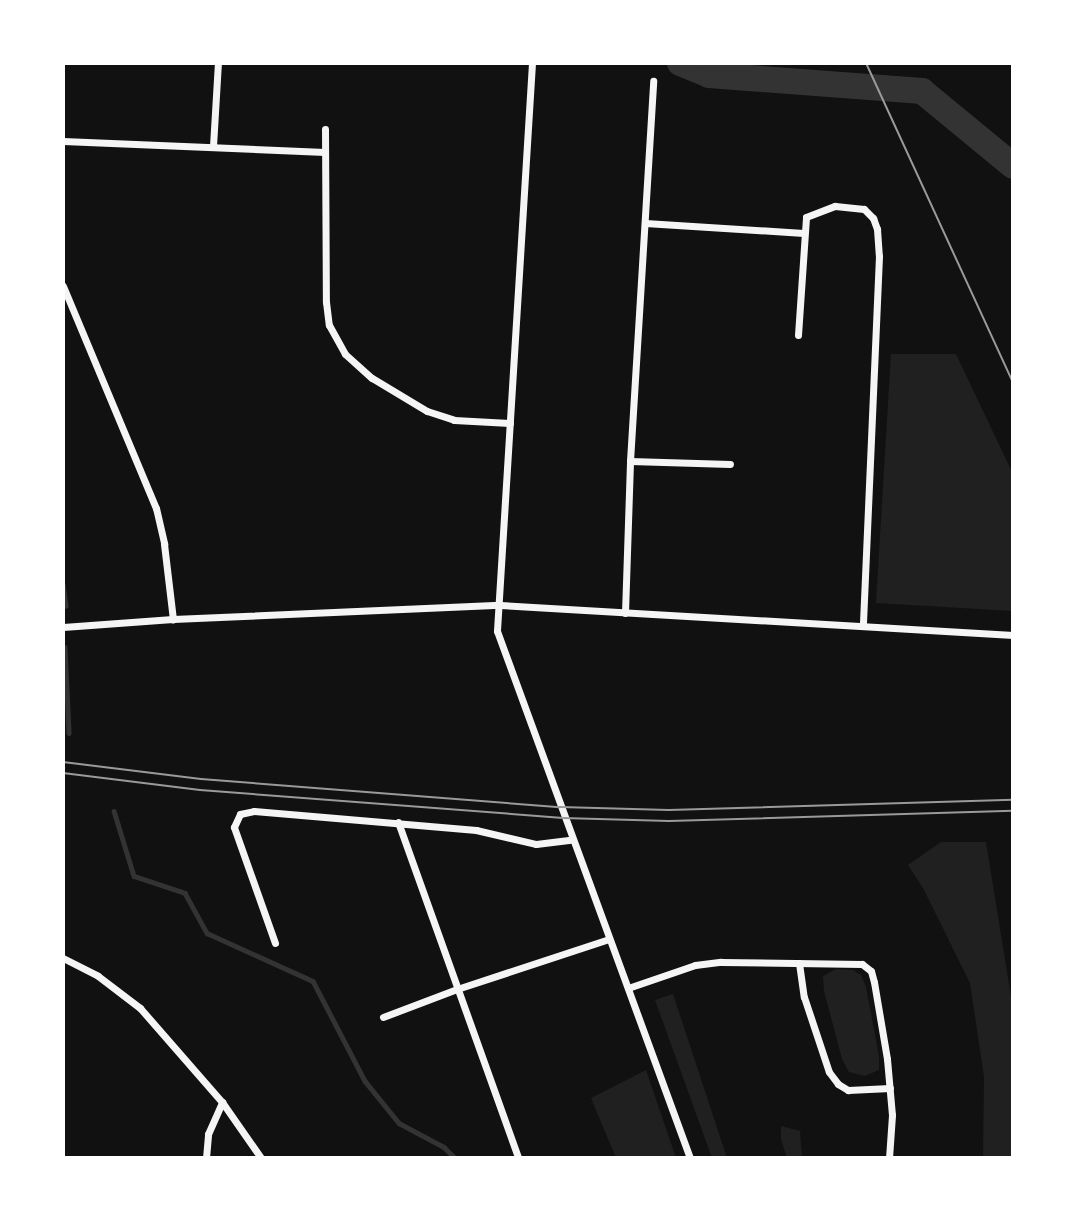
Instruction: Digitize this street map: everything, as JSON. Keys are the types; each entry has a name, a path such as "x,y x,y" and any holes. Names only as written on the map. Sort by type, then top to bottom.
{"street":[{"path":"213,146 218,63"},
{"path":"532,63 497,631 571,840 690,1158"},
{"path":"625,613 630,461 653,81"},
{"path":"325,129 326,302 329,326 345,354 372,377 427,411 454,420 510,423"},
{"path":"63,141 325,152"},
{"path":"799,335 806,218 821,209 848,206 864,209 873,218 877,229 879,256 863,626"},
{"path":"645,223 804,233"},
{"path":"63,286 156,508 164,544 173,619"},
{"path":"630,461 730,464"},
{"path":"63,627 173,619 500,605 1013,635"},
{"path":"275,943 234,827 240,814 254,811 398,822 476,830 536,844 571,840"},
{"path":"398,822 518,1158"},
{"path":"383,1017 457,989 609,939"},
{"path":"63,958 122,992 222,1102 261,1158"},
{"path":"628,988 695,965 721,962 862,964 871,971 890,1088 889,1158"},
{"path":"799,963 804,997 829,1072 838,1084 848,1090 890,1088"},
{"path":"206,1158 208,1134 222,1102"}],"shaded area":[{"path":"891,354 956,354 1013,474 1013,611 876,603"},
{"path":"941,842 986,842 1013,1009 1013,1158 983,1158 984,1077 970,983 923,888 908,865"},
{"path":"836,969 853,970 861,975 866,987 879,1056 879,1070 865,1076 849,1072 842,1059 824,991 823,976"},
{"path":"673,994 727,1158 712,1158 655,1000"},
{"path":"646,1070 676,1158 616,1158 591,1098"},
{"path":"781,1126 800,1131 802,1158 787,1158 781,1139"}],"waterway":[{"path":"680,63 709,75 922,91 1013,166"},
{"path":"63,584 66,606"},
{"path":"65,647 69,733"},
{"path":"114,811 134,876 185,893 207,933 313,981 365,1081 399,1123 444,1147 455,1158"}],"tram line":[{"path":"866,63 1013,382"},
{"path":"63,762 201,779 560,807 669,810 1013,800"},
{"path":"63,773 200,790 563,818 669,821 1013,811"}]}
